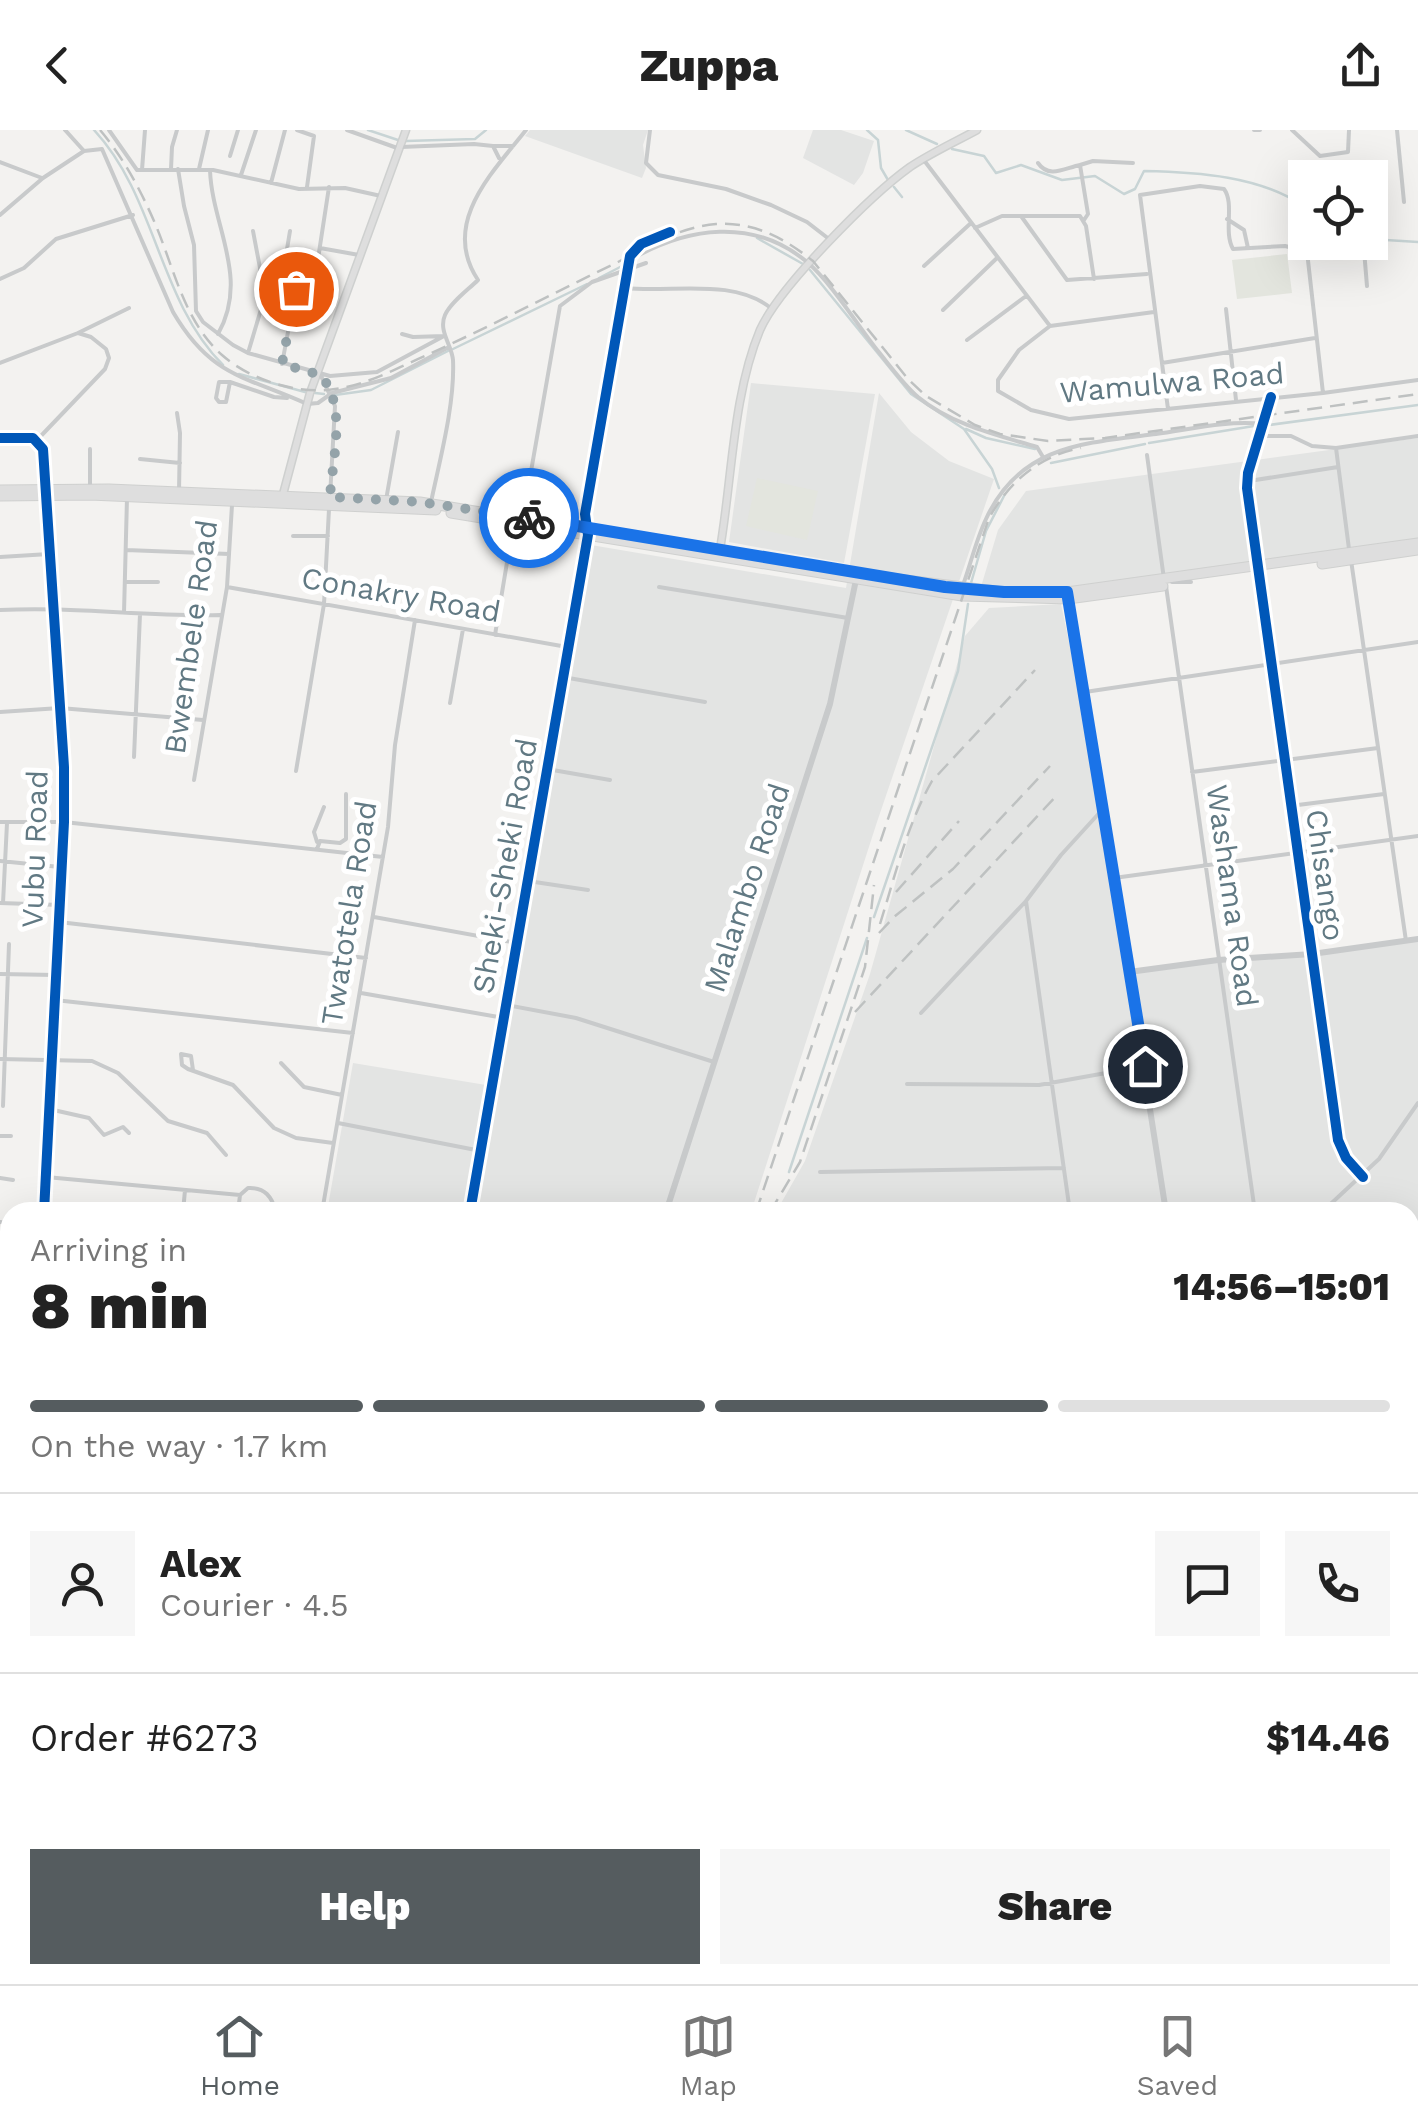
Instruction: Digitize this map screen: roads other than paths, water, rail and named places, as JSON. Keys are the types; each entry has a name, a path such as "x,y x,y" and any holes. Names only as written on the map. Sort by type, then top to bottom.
{"main road":[{"path":"719,553 742,399 758,336 772,309 831,241 875,198 922,159 977,130"},
{"path":"282,498 307,404 403,141"},
{"path":"0,493 90,488 430,507"},
{"path":"46,491 232,500 282,498"},
{"path":"330,501 386,500 962,596 1068,595 1418,546"},
{"path":"1165,583 1258,570"},
{"path":"857,577 962,589 1068,595"}],"street":[{"path":"65,130 84,151"},
{"path":"110,130 135,168 142,170 210,170 299,189 329,187 381,196"},
{"path":"142,170 145,130"},
{"path":"171,170 170,154 177,130"},
{"path":"198,169 208,130"},
{"path":"230,156 238,130"},
{"path":"241,174 256,130"},
{"path":"270,184 285,130"},
{"path":"297,130 314,136 307,187"},
{"path":"347,130 403,141 513,146"},
{"path":"430,507 453,361 444,336 446,314 478,280 468,258 465,225 472,202 526,130"},
{"path":"650,130 646,163 658,175 726,189 771,205 807,222 831,241"},
{"path":"1292,130 1316,154 1348,152 1349,130"},
{"path":"1397,130 1404,202"},
{"path":"493,146 500,160"},
{"path":"0,215 43,178 84,151 102,150 174,312 214,365 237,378 307,404 324,400 332,393 391,378 449,347"},
{"path":"922,159 1050,326 1154,312"},
{"path":"1038,163 1053,172 1094,160 1132,163"},
{"path":"0,162 43,178"},
{"path":"1080,165 1094,279"},
{"path":"178,169 196,255 194,303 203,322 248,353 319,374 377,372 444,336"},
{"path":"210,170 212,196 232,277 229,313 218,334"},
{"path":"1168,408 1140,194 1200,186 1224,189 1229,196 1230,247 1238,250 1288,247"},
{"path":"316,272 329,187"},
{"path":"0,279 24,268 56,239 133,215"},
{"path":"1020,215 1065,278 1072,281 1141,272 1150,278"},
{"path":"924,266 973,225 992,218 1074,215 1084,220"},
{"path":"1227,219 1244,230 1248,248"},
{"path":"630,260 680,236 735,230 770,239 810,264 917,396 986,433 1037,447 1044,457"},
{"path":"248,353 262,311 253,231"},
{"path":"282,364 296,289 287,249 290,231"},
{"path":"588,532 585,514 632,251 670,232"},
{"path":"320,248 359,255"},
{"path":"942,310 998,257"},
{"path":"1307,260 1323,393"},
{"path":"1365,260 1367,286"},
{"path":"495,634 560,306 592,282 646,263"},
{"path":"626,288 710,288 754,299 772,309"},
{"path":"968,340 1026,296"},
{"path":"0,363 129,308"},
{"path":"1226,309 1236,400"},
{"name":"Wamulwa Road","path":"1050,326 1019,350 998,380 997,389 1031,410 1059,419 1104,418 1418,380"},
{"path":"0,438 27,436 38,440 108,364 106,349 78,333"},
{"path":"402,334 413,338 444,336"},
{"path":"1162,363 1316,338"},
{"path":"296,772 324,604 328,536 335,414 332,393 319,374"},
{"path":"230,382 274,397 292,397"},
{"path":"1270,398 1247,482 1338,467"},
{"path":"176,413 179,492"},
{"path":"962,589 973,551 996,499 1018,475 1044,457 1062,448 1098,442 1238,422 1263,424"},
{"path":"386,500 398,432"},
{"path":"1258,436 1291,436 1317,448 1418,436"},
{"name":"Vubu Road","path":"38,440 43,449 46,491 64,822 45,1202"},
{"path":"1336,448 1406,941"},
{"path":"90,449 90,488"},
{"name":"Washama Road","path":"1147,455 1254,1202"},
{"path":"140,460 180,464"},
{"name":"Chisango","path":"1247,482 1338,1140 1346,1158 1363,1176"},
{"path":"124,613 127,496"},
{"name":"Bwembele Road","path":"194,780 227,587 232,500"},
{"name":"Sheki-Sheki Road","path":"472,1202 588,532"},
{"path":"293,536 328,536"},
{"path":"126,550 229,554"},
{"path":"0,557 49,554"},
{"name":"Malambo Road","path":"669,1202 820,737 857,577"},
{"path":"125,582 158,582"},
{"name":"Conakry Road","path":"227,587 568,648"},
{"path":"658,587 848,618"},
{"path":"1068,595 1165,1202"},
{"path":"0,610 52,607 222,615"},
{"path":"134,757 140,614"},
{"name":"Twatotela Road","path":"324,1202 383,857 415,620"},
{"path":"450,702 464,629"},
{"path":"1085,692 1418,642"},
{"path":"563,677 705,702"},
{"path":"0,712 60,708 204,720"},
{"path":"1192,772 1378,748"},
{"path":"547,769 610,780"},
{"path":"317,845 346,839 346,794"},
{"path":"1290,806 1384,794"},
{"path":"317,845 316,821 324,807"},
{"path":"920,1013 1026,901 1102,810"},
{"path":"60,905 2,903 4,823 64,822 317,845 383,857"},
{"path":"1114,878 1418,836"},
{"path":"2,861 62,867"},
{"path":"528,881 588,890"},
{"path":"1026,901 1069,1202"},
{"path":"373,917 517,942"},
{"path":"59,922 366,958"},
{"path":"1129,972 1418,939"},
{"path":"3,1106 9,944"},
{"path":"0,974 56,975"},
{"path":"360,993 504,1018"},
{"path":"54,1000 353,1032"},
{"path":"506,1005 576,1018 714,1062"},
{"path":"3,1059 92,1061 118,1074 168,1121 207,1133 226,1155"},
{"path":"281,1064 304,1087 342,1095"},
{"path":"907,1084 1046,1084 1145,1066"},
{"path":"193,1070 233,1085 274,1128 296,1138 334,1143"},
{"path":"1333,1202 1388,1149 1418,1103"},
{"path":"50,1109 89,1118 104,1135 123,1127 129,1133"},
{"path":"337,1123 481,1151"},
{"path":"0,1136 11,1136"},
{"path":"820,1172 1064,1168"},
{"path":"46,1177 240,1195"},
{"path":"0,1178 13,1180"},
{"path":"239,1202 240,1195 248,1188 263,1190 273,1202"},
{"path":"184,1202 186,1190"}],"waterway":[{"path":"94,130 132,186 184,310 223,365"},
{"path":"368,130 398,140"},
{"path":"406,141 475,139 486,130"},
{"path":"867,130 878,140 881,168 888,180"},
{"path":"906,130 937,144"},
{"path":"952,149 984,156 996,173 1021,165 1062,180 1095,176 1124,194 1135,189 1144,171 1249,182 1288,197"},
{"path":"894,187 902,197"},
{"path":"757,238 803,264"},
{"path":"1388,240 1418,242"},
{"path":"599,278 624,265"},
{"path":"810,270 911,394 964,429 992,469 999,488"},
{"path":"453,349 587,284"},
{"path":"335,395 371,390 448,351"},
{"path":"239,374 305,392"},
{"path":"315,393 324,394"},
{"path":"1269,425 1418,405"},
{"path":"1149,443 1254,426"},
{"path":"966,429 986,438 1035,449"},
{"path":"1051,463 1145,444"},
{"path":"971,583 986,531 1005,494"},
{"path":"874,917 958,671 968,604"},
{"path":"789,1172 867,938"}],"railway":[{"path":"100,130 137,185 198,326 233,364 275,384 321,390 370,380 475,333 665,238 703,226 730,224 768,233 813,261 926,396 975,425 1000,434 1048,441 1105,438 1418,394"},
{"path":"759,1202 989,518 1027,472 1052,457 1081,448"},
{"path":"880,924 909,833 932,781 1035,670"},
{"path":"879,933 953,869 1050,766"},
{"path":"855,1012 1058,794"},
{"path":"896,892 959,821"},
{"path":"776,1202 800,1162 865,967 874,885"}]}
